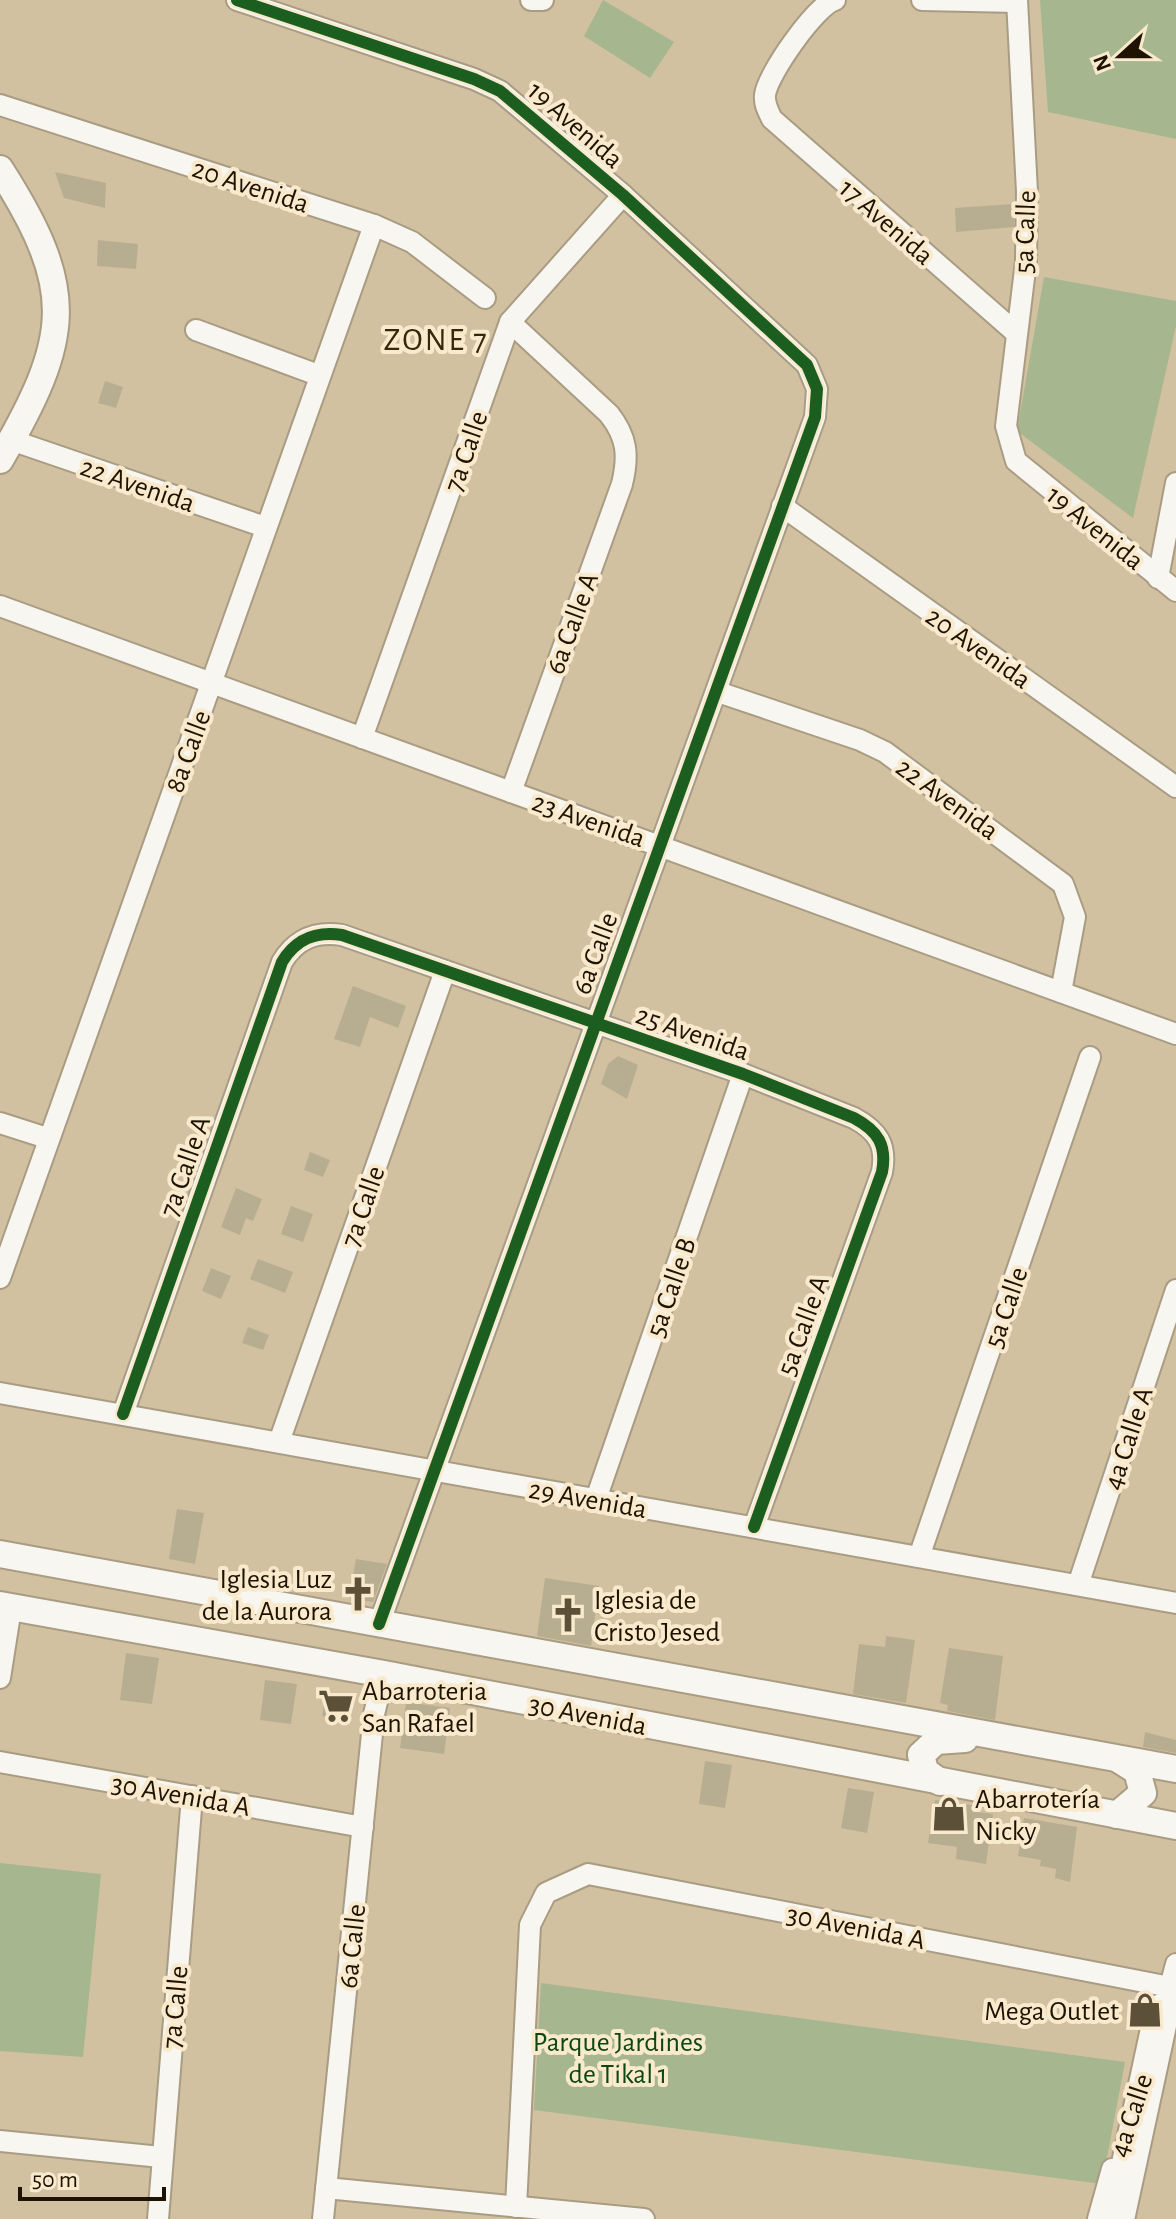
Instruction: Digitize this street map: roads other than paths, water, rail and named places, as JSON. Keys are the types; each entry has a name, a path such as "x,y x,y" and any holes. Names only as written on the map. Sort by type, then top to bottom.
{"highway":[{"path":"1117,2219 1166,1999"}],"street":[{"name":"19 Avenida","path":"237,0 492,86 623,195 807,365 817,389"},
{"path":"531,0 543,0"},
{"name":"17 Avenida","path":"835,0 825,2 815,13 770,79 765,106 783,131 1015,332"},
{"path":"922,0 1017,1"},
{"name":"5a Calle","path":"1016,461 1006,426 1026,261 1027,192 1017,1"},
{"name":"20 Avenida","path":"0,105 374,225 412,242 485,298"},
{"path":"0,169 41,239 55,296 55,332 46,371 6,450"},
{"name":"7a Calle","path":"362,738 510,322 623,195"},
{"name":"8a Calle","path":"0,1278 47,1138 374,225"},
{"name":"6a Calle A","path":"510,322 609,414 624,436 627,453 622,484 511,792"},
{"path":"196,330 318,375"},
{"name":"6a Calle","path":"379,1624 437,1470 594,1024 718,692 815,417 817,389"},
{"name":"22 Avenida","path":"6,450 265,527"},
{"name":"19 Avenida","path":"1016,461 1176,591"},
{"path":"1158,578 1176,483"},
{"name":"20 Avenida","path":"782,506 1176,787"},
{"name":"23 Avenida","path":"0,606 1176,1034"},
{"name":"22 Avenida","path":"718,692 860,740 885,752 1059,880 1075,917 1061,992"},
{"name":"25 Avenida","path":"300,940 321,934 342,935 743,1074 854,1118 870,1126 880,1139"},
{"name":"7a Calle A","path":"123,1414 277,973 288,952 300,940"},
{"name":"7a Calle","path":"279,1442 445,971"},
{"name":"5a Calle","path":"919,1557 1090,1057"},
{"name":"5a Calle B","path":"596,1499 743,1074"},
{"path":"0,1123 47,1138"},
{"name":"5a Calle A","path":"754,1527 882,1172 885,1155 880,1139"},
{"name":"4a Calle A","path":"1078,1585 1176,1290"},
{"name":"29 Avenida","path":"0,1393 1176,1603"},
{"name":"30 Avenida","path":"0,1554 1176,1769"},
{"path":"0,1678 6,1606"},
{"name":"30 Avenida","path":"6,1606 384,1674 1176,1826"},
{"name":"6a Calle","path":"323,2219 374,1714 384,1674"},
{"path":"940,1782 921,1763 921,1755 936,1741 997,1737"},
{"path":"1117,1758 1137,1771 1143,1793 1117,1815"},
{"name":"30 Avenida A","path":"0,1762 363,1827"},
{"name":"7a Calle","path":"158,2219 192,1796"},
{"name":"30 Avenida A","path":"516,2207 530,1925 546,1893 588,1874 1166,1999"},
{"name":"4a Calle","path":"1098,2219 1176,1964"},
{"path":"0,2141 161,2157"},
{"path":"326,2188 644,2219"}],"place":[{"name":"Iglesia Luz de la Aurora","path":"358,1594"},
{"name":"Iglesia de Cristo Jesed","path":"568,1615"},
{"name":"Abarroteria San Rafael","path":"336,1706"},
{"name":"Abarrotería Nicky","path":"949,1814"},
{"name":"Mega Outlet","path":"1145,2010"}],"district":[{"name":"ZONE 7","path":"436,339"}],"park label":[{"name":"Parque Jardines de Tikal 1","path":"618,2057"}]}
